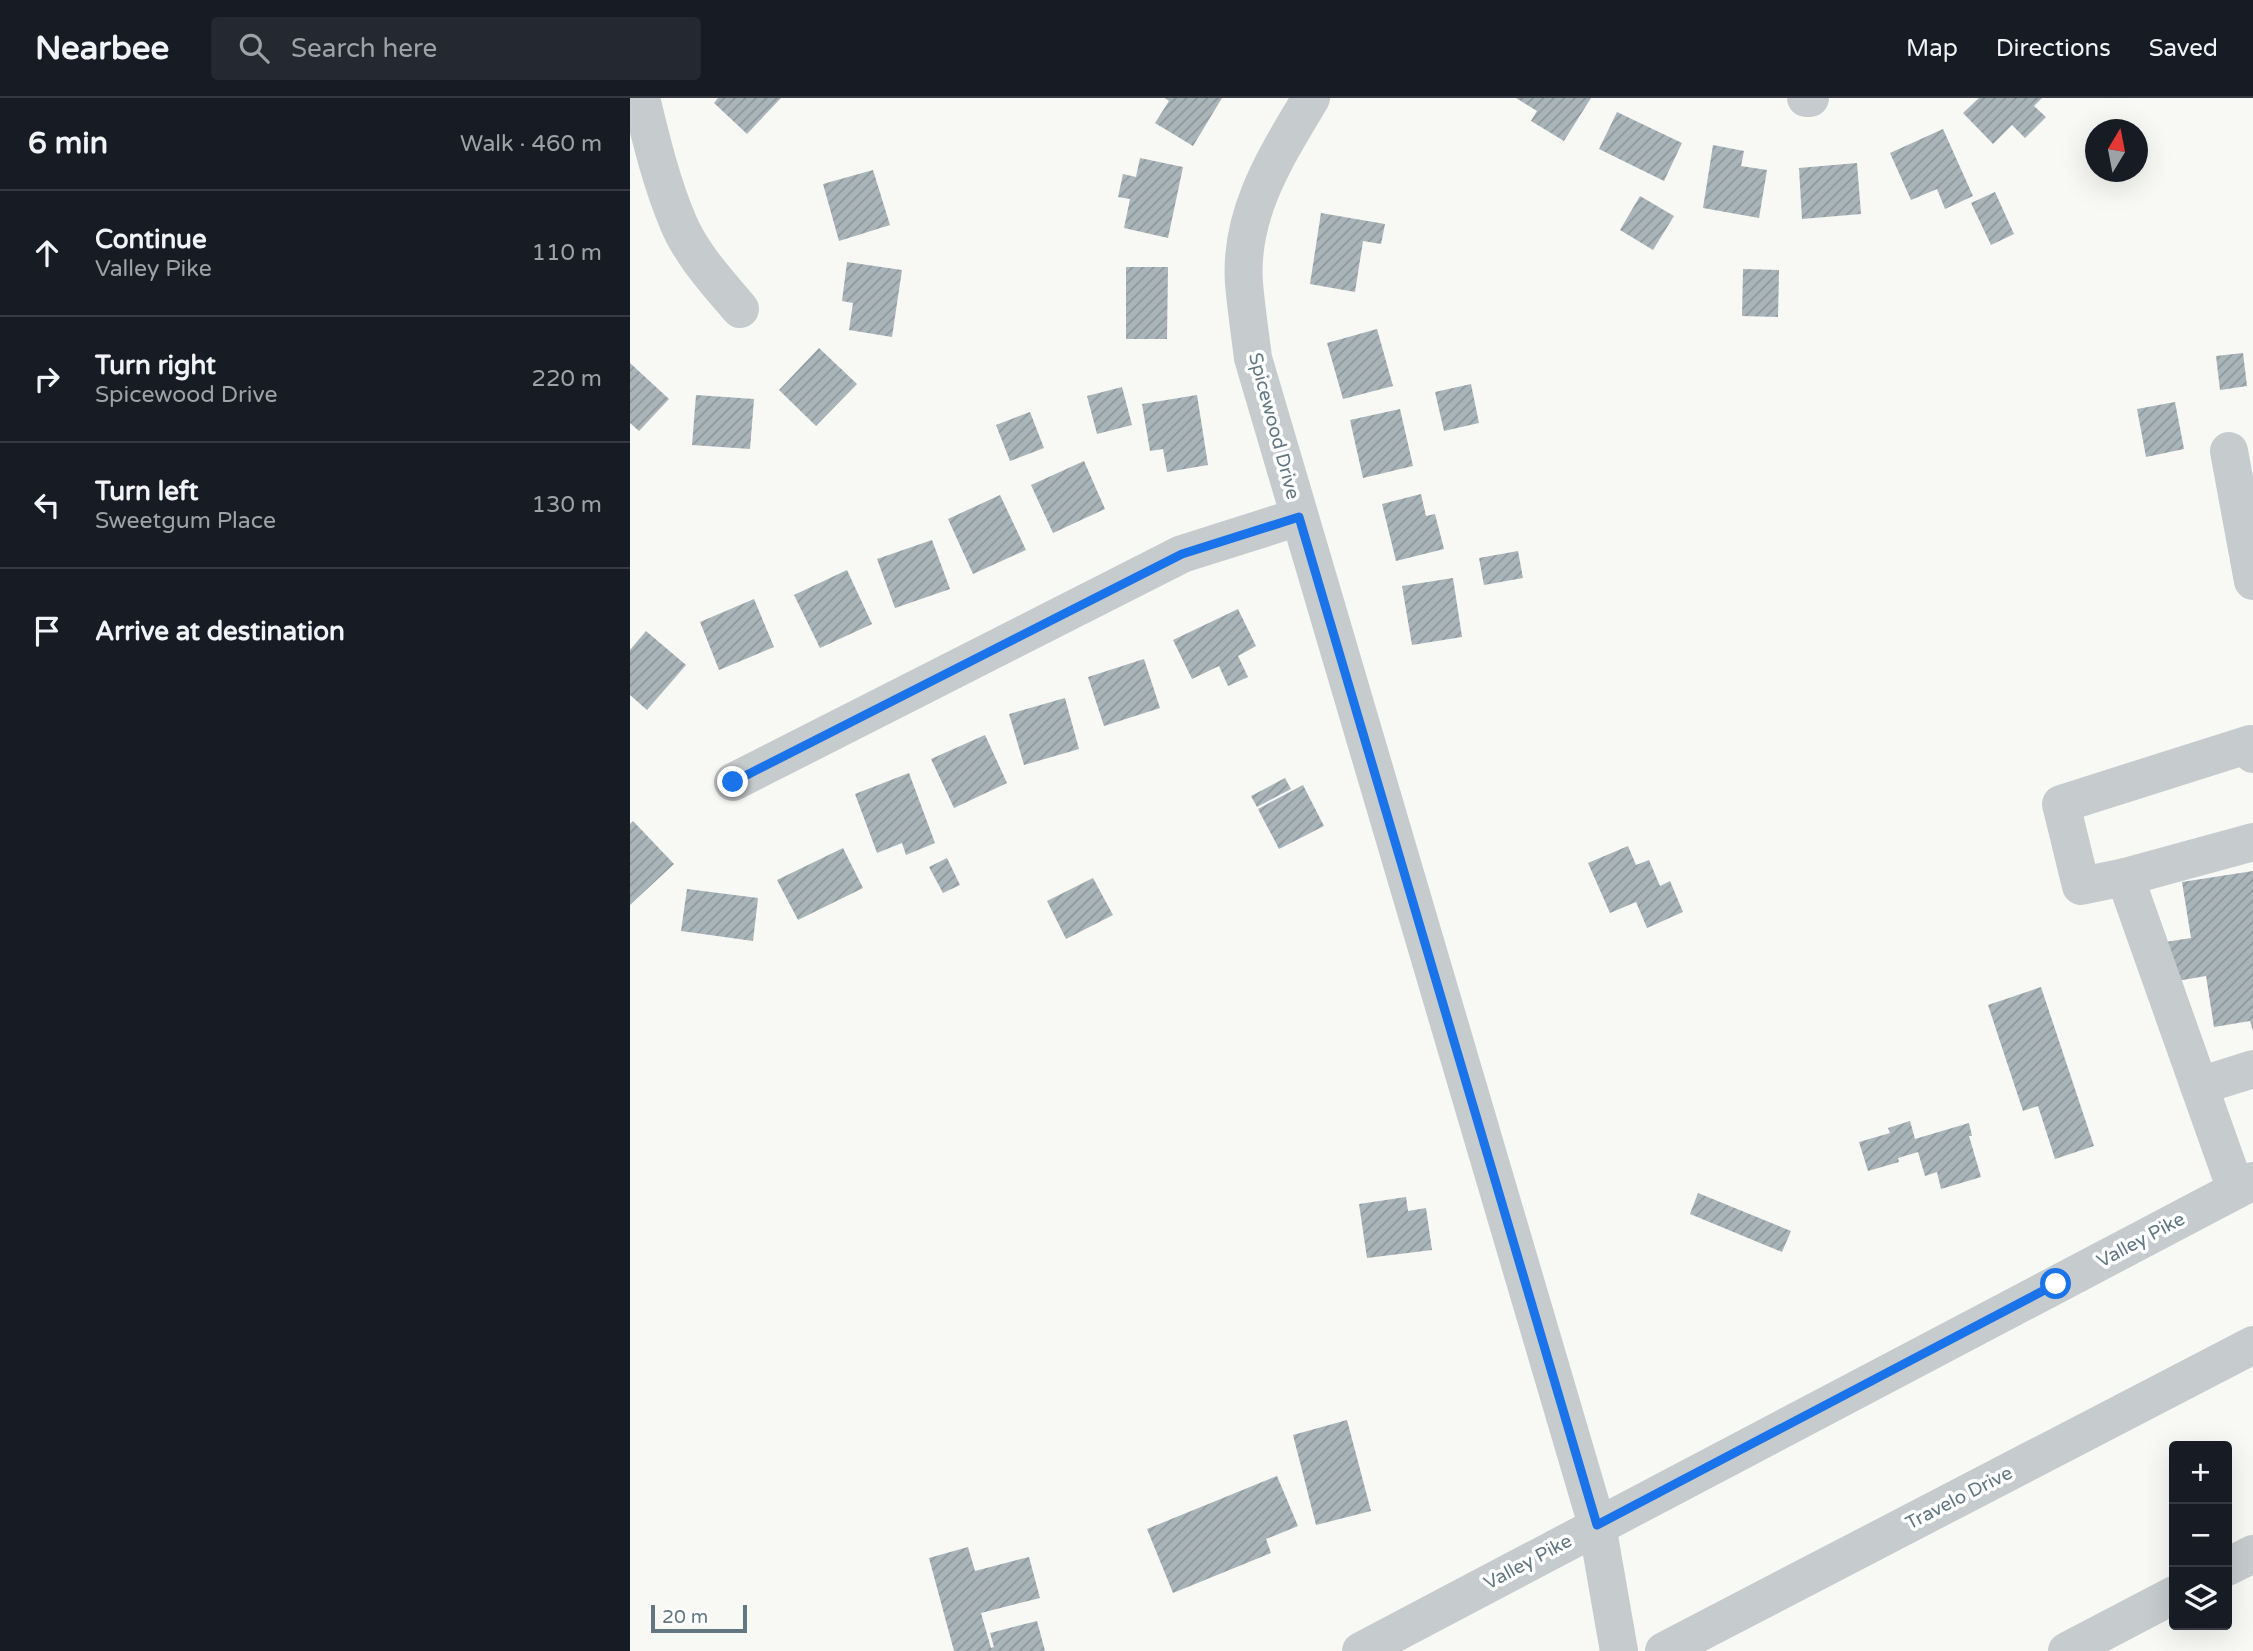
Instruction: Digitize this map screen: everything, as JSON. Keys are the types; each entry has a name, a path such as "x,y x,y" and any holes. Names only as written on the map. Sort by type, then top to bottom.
{"street":[{"path":"641,98 655,156 678,223 715,279 740,309"},
{"name":"Spicewood Drive","path":"1311,98 1269,167 1255,203 1246,242 1244,280 1254,358 1597,1525 1619,1651"},
{"path":"2229,451 2253,581"},
{"path":"733,782 1182,554 1299,517"},
{"path":"2253,754 2250,744 2061,804 2081,886 2253,842"},
{"path":"2124,877 2199,1086 2244,1185"},
{"path":"2199,1086 2253,1069"},
{"name":"Valley Pike","path":"1360,1651 2244,1185"},
{"name":"Travelo Drive","path":"1664,1651 2253,1345"},
{"path":"2232,1564 2253,1554"},
{"path":"2067,1651 2169,1598"}],"building":[{"path":"718,98 781,98 747,134 714,103"},
{"path":"1165,98 1222,98 1193,146 1155,123 1169,101"},
{"path":"1516,98 1591,98 1564,141 1531,121 1537,111"},
{"path":"1979,98 2042,98 2034,106 2046,117 2025,138 2012,125 1993,144 1963,113"},
{"path":"1617,112 1682,143 1664,181 1599,149"},
{"path":"1943,129 1973,196 1945,209 1937,189 1911,200 1890,153"},
{"path":"1713,145 1744,151 1741,166 1767,170 1759,218 1703,208"},
{"path":"1140,158 1183,167 1168,238 1124,228 1130,199 1118,197 1123,174 1136,177"},
{"path":"1857,163 1861,214 1802,219 1799,168"},
{"path":"873,170 890,225 839,241 823,184"},
{"path":"1995,192 2014,234 1991,245 1971,203"},
{"path":"1640,196 1674,216 1653,250 1620,230"},
{"path":"1321,213 1385,224 1381,244 1363,241 1355,292 1310,284"},
{"path":"847,262 902,270 892,337 849,330 853,303 842,301"},
{"path":"1126,267 1168,267 1167,339 1126,339"},
{"path":"1743,269 1779,270 1778,317 1742,316"},
{"path":"1377,329 1393,386 1343,399 1327,343"},
{"path":"819,348 857,384 816,426 779,390"},
{"path":"2243,353 2247,386 2220,390 2216,356"},
{"path":"630,363 669,399 639,431 630,423"},
{"path":"1471,384 1479,423 1444,431 1435,392"},
{"path":"1122,387 1132,425 1097,434 1087,396"},
{"path":"696,395 754,399 750,449 692,445"},
{"path":"1197,395 1208,465 1167,472 1163,449 1150,451 1142,404"},
{"path":"2175,402 2184,449 2146,457 2137,409"},
{"path":"1400,409 1413,466 1363,478 1350,420"},
{"path":"1030,412 1044,448 1010,461 996,425"},
{"path":"1084,461 1105,509 1053,533 1031,485"},
{"path":"1421,494 1426,516 1435,514 1444,549 1396,561 1382,504"},
{"path":"1000,495 1026,550 973,574 948,519"},
{"path":"932,540 950,589 895,608 877,559"},
{"path":"1518,551 1523,578 1484,585 1479,558"},
{"path":"847,570 872,624 820,648 794,595"},
{"path":"1453,578 1462,637 1412,645 1402,586"},
{"path":"754,599 774,647 719,670 700,622"},
{"path":"1238,609 1256,646 1238,656 1248,677 1228,686 1219,666 1192,679 1173,640"},
{"path":"646,631 686,665 647,710 630,695 630,650"},
{"path":"1144,659 1160,708 1104,726 1088,677"},
{"path":"1065,698 1079,749 1024,765 1009,714"},
{"path":"985,735 1007,783 954,808 931,759"},
{"path":"909,773 935,843 906,855 902,843 877,853 855,794"},
{"path":"1285,778 1291,789 1257,807 1251,796"},
{"path":"1303,785 1324,826 1279,849 1258,809"},
{"path":"633,821 674,864 630,905 630,824"},
{"path":"1628,846 1636,865 1649,860 1660,886 1670,881 1683,912 1647,928 1636,902 1610,913 1588,863"},
{"path":"843,848 863,888 798,920 777,880"},
{"path":"947,858 960,885 943,893 929,867"},
{"path":"2253,871 2253,1031 2250,1021 2214,1027 2206,976 2165,983 2159,943 2191,938 2182,882"},
{"path":"1093,878 1113,915 1066,939 1047,901"},
{"path":"687,889 758,898 753,941 681,931"},
{"path":"2041,987 2094,1146 2055,1159 2038,1106 2023,1111 1988,1005"},
{"path":"1910,1121 1915,1139 1969,1123 1972,1136 1969,1136 1981,1177 1941,1189 1937,1172 1925,1176 1918,1152 1898,1158 1899,1162 1868,1171 1859,1142 1890,1133 1888,1128"},
{"path":"1698,1193 1791,1231 1782,1252 1690,1214"},
{"path":"1406,1197 1408,1211 1426,1208 1432,1250 1367,1258 1359,1204"},
{"path":"1347,1420 1371,1511 1316,1525 1293,1435"},
{"path":"1277,1476 1298,1526 1266,1539 1271,1553 1173,1593 1147,1529"},
{"path":"968,1547 975,1571 1029,1557 1040,1598 981,1613 991,1648 994,1647 990,1633 1037,1621 1045,1651 954,1651 929,1558"}],"route":[{"path":"733,782 1182,554 1299,517 1597,1525 2056,1284"}]}
